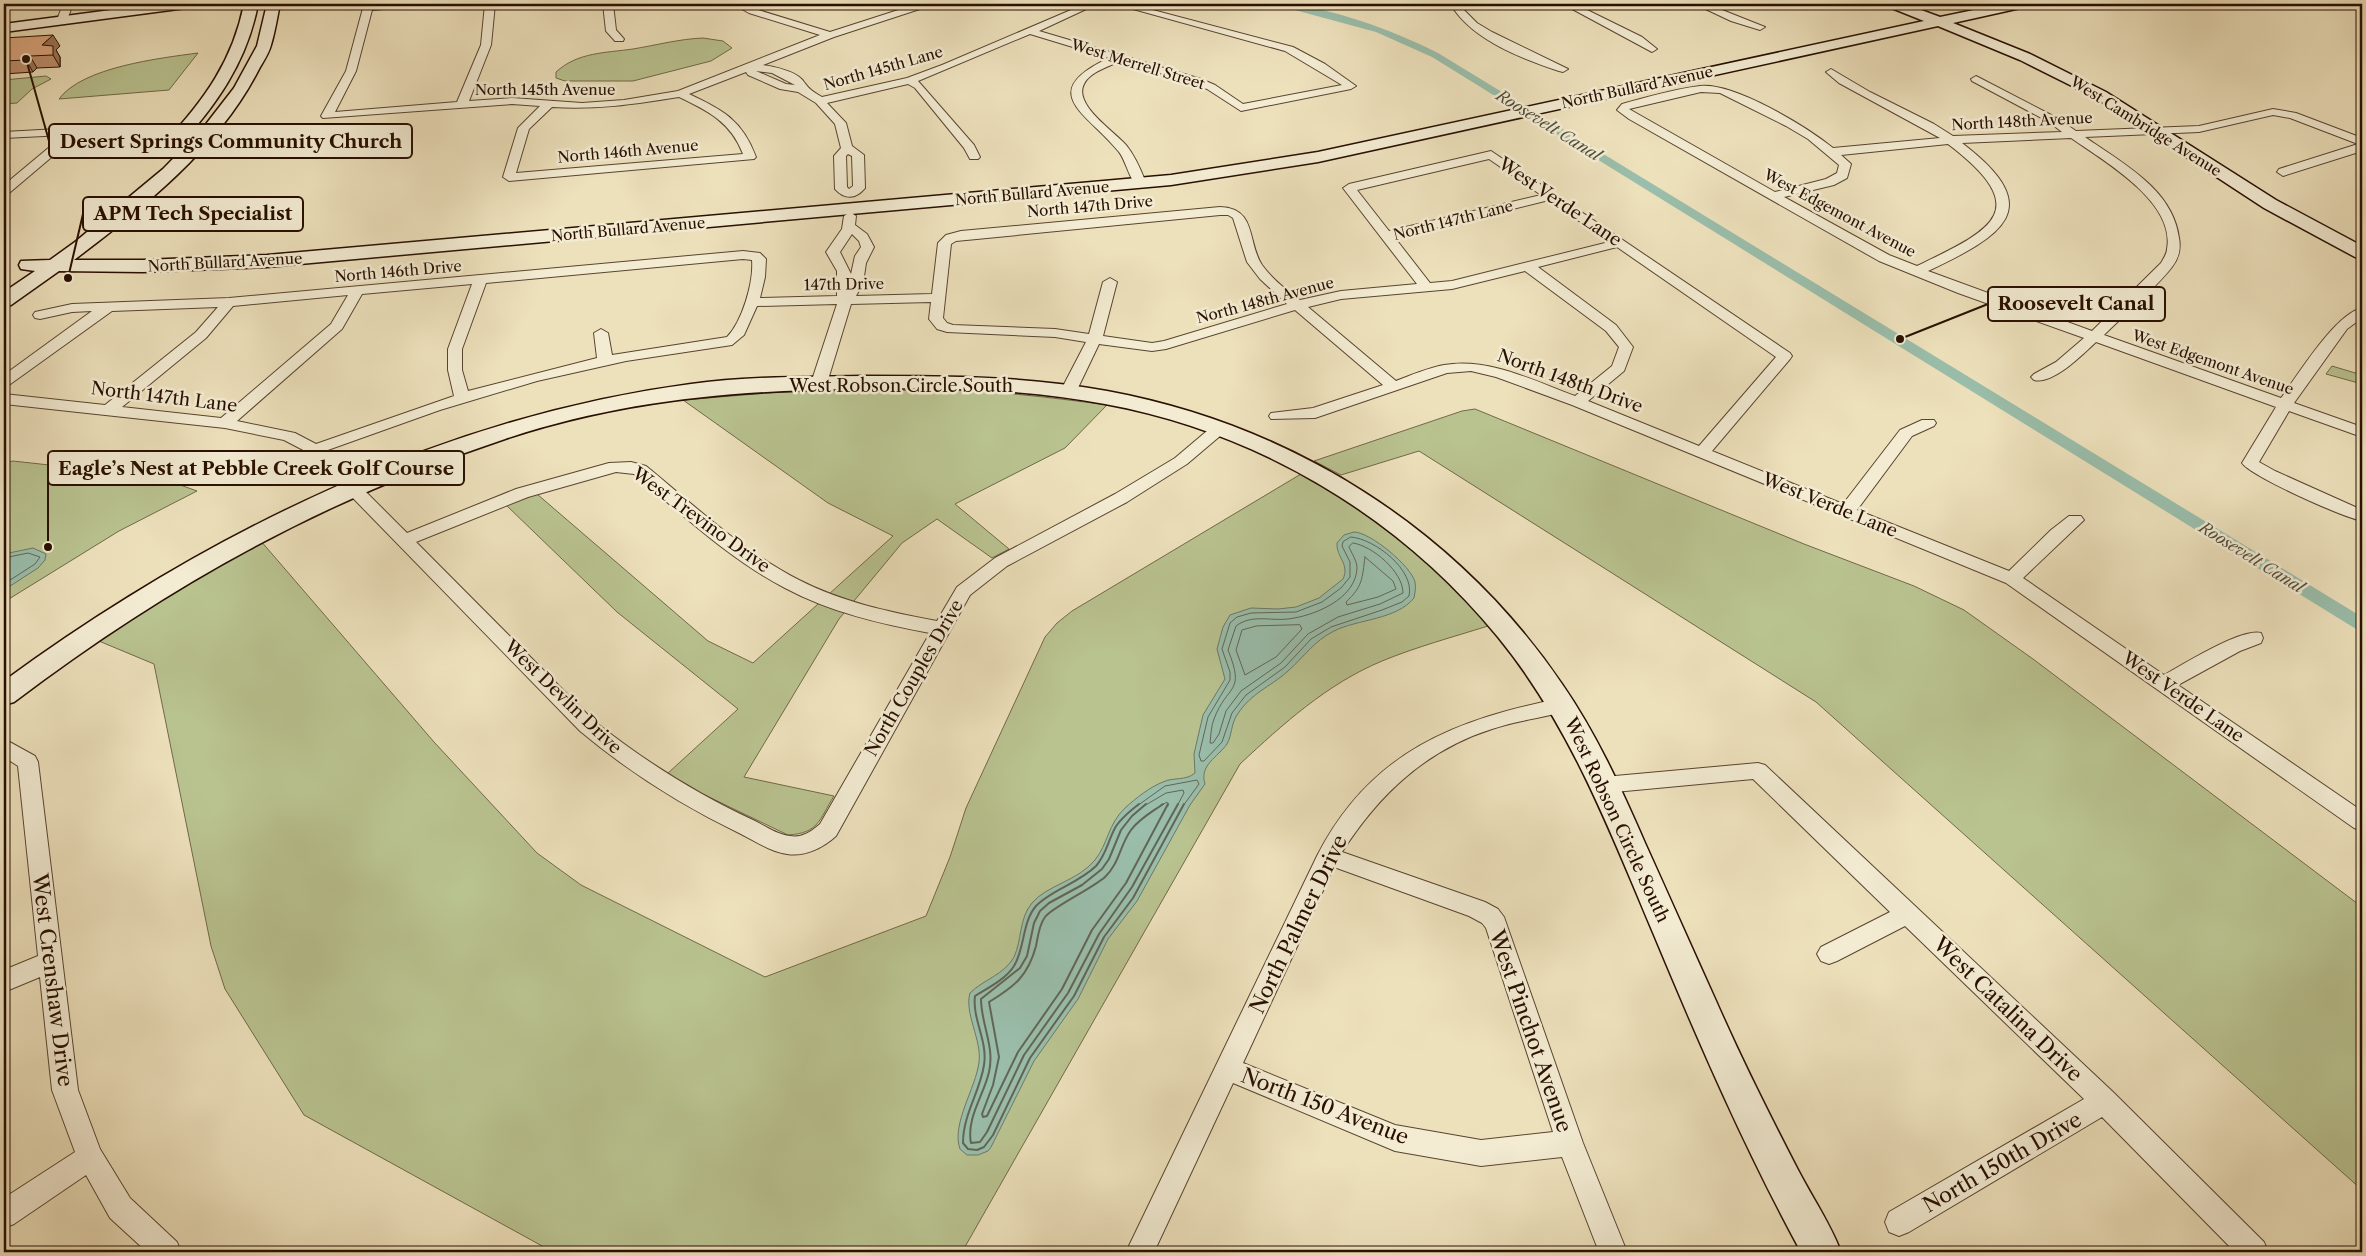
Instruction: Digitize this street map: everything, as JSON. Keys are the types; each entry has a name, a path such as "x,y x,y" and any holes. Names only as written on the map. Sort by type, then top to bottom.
{"main road":[{"path":"4,28 186,4"},
{"path":"162,154 193,120 224,78 242,45 251,4"},
{"path":"4,301 53,257 166,173 219,118 242,88 262,52 272,23 273,4"},
{"name":"West Cambridge Avenue","path":"1894,4 1932,14 2056,71 2166,131 2293,206 2362,243"},
{"name":"North Bullard Avenue","path":"1138,176 1266,152 1499,102 1534,109 1974,4"},
{"name":"North Bullard Avenue","path":"1580,85 1932,14 2020,4"},
{"name":"North Bullard Avenue","path":"4,281 28,265 53,257 143,266 227,264 375,244 1138,176 1210,175 1293,161 1515,106"},
{"name":"West Cambridge Avenue","path":"2166,131 2270,204 2362,253"},
{"name":"North Bullard Avenue","path":"72,242 140,248 375,244"},
{"name":"West Robson Circle South","path":"4,695 74,643 182,573 280,521 402,467 536,423 655,396 696,390 819,383 981,383 1068,392 1139,404 1220,428 1284,455 1337,482 1421,543 1492,612 1536,665 1562,705 1604,785 1735,1085 1794,1203 1822,1252"}],"street":[{"path":"4,5 13,4"},
{"path":"62,20 68,4"},
{"name":"North 145th Avenue","path":"407,4 368,8 351,71 327,116 512,101 582,106 624,103 628,110 640,111 653,105 652,99 680,94"},
{"path":"462,104 486,45 490,4"},
{"path":"608,4 611,31 619,39"},
{"path":"738,4 752,11 830,35"},
{"path":"680,94 830,35 926,4"},
{"name":"North 145th Lane","path":"820,101 910,80 946,67 1092,4"},
{"name":"West Merrell Street","path":"1029,31 1211,86 1241,108 1351,86 1321,66 1288,49 1120,4"},
{"path":"1426,4 1457,7 1533,4"},
{"path":"1568,4 1638,39 1652,49"},
{"path":"1700,4 1734,19 1760,27"},
{"path":"1457,7 1460,14 1476,27 1542,63 1563,69"},
{"path":"1120,57 1089,73 1078,85 1076,93 1082,108 1122,147 1138,176"},
{"path":"750,68 752,73 784,87 801,89 820,101 840,123 848,148 858,155 859,188 850,202 848,230 835,246 833,252 844,270 845,280 842,290 845,300"},
{"path":"1830,72 1844,83 1932,127 1978,164 1995,181 2002,196 2001,210 1996,224 1980,238 1916,272"},
{"path":"1976,79 2041,113 2127,172 2153,194 2168,217 2172,232 2174,249 2167,265 2094,337 2060,365 2039,377"},
{"path":"910,80 919,86 970,147 974,157"},
{"path":"1623,110 1626,106 1701,89 1716,89 1790,124 1845,164 1843,175 1830,182 1773,196"},
{"name":"North 146th Avenue","path":"509,177 750,157 739,130 718,112 680,94"},
{"path":"509,177 524,128 550,103"},
{"name":"West Edgemont Avenue","path":"1623,110 1884,258 1916,272 2362,432"},
{"path":"2273,112 2292,115 2362,142"},
{"name":"North 148th Avenue","path":"1831,152 1950,140 2166,131 2224,125 2273,112"},
{"path":"4,135 76,131 4,191"},
{"path":"2283,172 2362,147"},
{"path":"848,148 840,156 841,189 850,202"},
{"path":"1427,288 1349,188 1491,155"},
{"name":"West Verde Lane","path":"1491,155 1785,356 1701,454 1847,511 2012,579 2165,683 2362,822"},
{"name":"North 147th Lane","path":"1386,236 1550,196"},
{"name":"North 147th Drive","path":"949,239 961,235 1220,211 1235,214"},
{"path":"1235,214 1238,217 1250,255 1256,266 1297,305 1394,386"},
{"path":"819,383 845,300 855,290 862,257 867,249 862,238 848,230"},
{"path":"938,298 945,246 949,239"},
{"name":"North 148th Avenue","path":"938,298 936,318 939,324 946,328 1017,330 1159,346 1297,305 1341,295 1452,285 1619,242"},
{"name":"North 146th Drive","path":"40,315 72,308 228,302 744,255 758,258 760,266 751,302"},
{"path":"1527,266 1611,328 1626,347 1619,368 1577,402"},
{"path":"462,397 455,370 455,349 480,280"},
{"path":"1068,392 1095,338 1110,282"},
{"path":"225,424 337,326 357,291"},
{"name":"147th Drive","path":"751,302 938,298"},
{"path":"108,410 201,335 228,302"},
{"path":"315,450 370,428 462,397 530,378 605,361 733,340 740,331 751,302"},
{"path":"4,382 109,306"},
{"path":"2362,312 2342,326 2286,404 2250,463 2269,475 2362,516"},
{"path":"601,333 605,361"},
{"name":"North 148th Drive","path":"1278,416 1315,413 1445,369 1471,367 1501,374 1577,402 1701,454"},
{"name":"North 147th Lane","path":"4,399 225,424 288,436 315,450 352,488"},
{"path":"1847,511 1906,433 1928,423"},
{"name":"North Couples Drive","path":"812,841 828,830 940,628 963,591 1001,562 1151,480 1180,461 1220,428"},
{"name":"West Trevino Drive","path":"404,540 430,528 531,490 615,467 631,466 640,470 742,553 791,583 857,610 940,628"},
{"name":"West Devlin Drive","path":"352,488 588,726 630,761 705,808 776,841 791,846 812,841"},
{"path":"2012,579 2057,534 2075,520"},
{"path":"2165,683 2233,646 2254,638"},
{"name":"North Palmer Drive","path":"1140,1252 1328,856 1354,814 1384,781 1419,754 1456,734 1481,724 1522,712 1562,705"},
{"name":"West Crenshaw Drive","path":"6,748 28,762 65,1090 90,1157 120,1208 168,1252"},
{"path":"1604,785 1758,771"},
{"name":"West Catalina Drive","path":"1758,771 2104,1101 2254,1252"},
{"name":"West Pinchot Avenue","path":"1328,856 1477,909 1490,916 1500,933 1570,1142 1613,1252"},
{"path":"1829,954 1908,914"},
{"path":"4,981 50,962"},
{"name":"North 150 Avenue","path":"1228,1069 1395,1138 1480,1153 1570,1142"},
{"name":"North 150th Drive","path":"1899,1222 2104,1101"},
{"path":"4,1214 90,1157"}],"shaded area":[{"path":"703,38 723,41 732,48 711,61 633,81 565,81 556,78 556,72 564,65 592,54"},
{"path":"198,53 169,90 59,99 70,88 85,79 103,72 144,61"},
{"path":"46,76 51,79 32,89 17,103 4,104 4,80"},
{"path":"2332,366 2362,375 2362,384 2326,374"},
{"path":"931,390 1019,394 1107,405 1065,448 955,504 1009,549 992,558 937,519 902,543 839,619 744,777 834,796 817,824 806,831 788,835 692,789 667,774 738,709 617,612 506,505 537,494 708,641 753,663 893,536 828,503 683,400 780,392"},
{"path":"1475,409 1804,544 1914,586 1964,610 2033,659 2362,907 2362,1190 1816,702 1419,451 1341,475 1314,461 1462,411"},
{"path":"13,461 158,477 197,491 119,531 4,602 4,463"},
{"path":"1301,474 1377,523 1401,542 1468,603 1488,626 1408,651 1362,670 1306,706 1240,764 962,1252 553,1252 304,1115 225,989 211,946 154,664 94,639 260,540 434,742 537,853 581,885 765,977 926,916 950,857 966,808 1045,637 1057,623 1072,611"}],"water":[{"path":"1354,532 1361,533 1379,544 1406,567 1415,582 1414,598 1397,611 1344,627 1327,635 1281,677 1255,695 1243,707 1235,718 1227,744 1207,766 1204,777 1205,784 1190,805 1137,901 1108,939 1078,999 1034,1061 991,1147 988,1151 978,1155 967,1155 960,1149 959,1129 961,1117 979,1062 978,1045 969,1009 970,993 1010,963 1017,950 1025,915 1032,903 1046,892 1080,873 1095,860 1103,847 1111,827 1125,808 1143,793 1158,784 1188,777 1195,773 1194,754 1203,715 1225,679 1217,649 1223,627 1230,615 1251,608 1278,609 1296,607 1319,598 1343,579 1345,569 1338,552 1337,543 1344,535"},
{"path":"33,548 46,554 45,560 38,568 4,590 4,554"}],"building":[{"path":"53,35 42,45 53,46 53,55 30,56 26,60 4,61 4,38"}],"waterway":[{"name":"Roosevelt Canal","path":"1283,4 1380,30 1435,55 2362,625"}],"place":[{"name":"Desert Springs Community Church","path":"26,59"},
{"name":"APM Tech Specialist","path":"68,278"},
{"name":"Roosevelt Canal","path":"1900,339"},
{"name":"Eagle’s Nest at Pebble Creek Golf Course","path":"48,547"}]}
